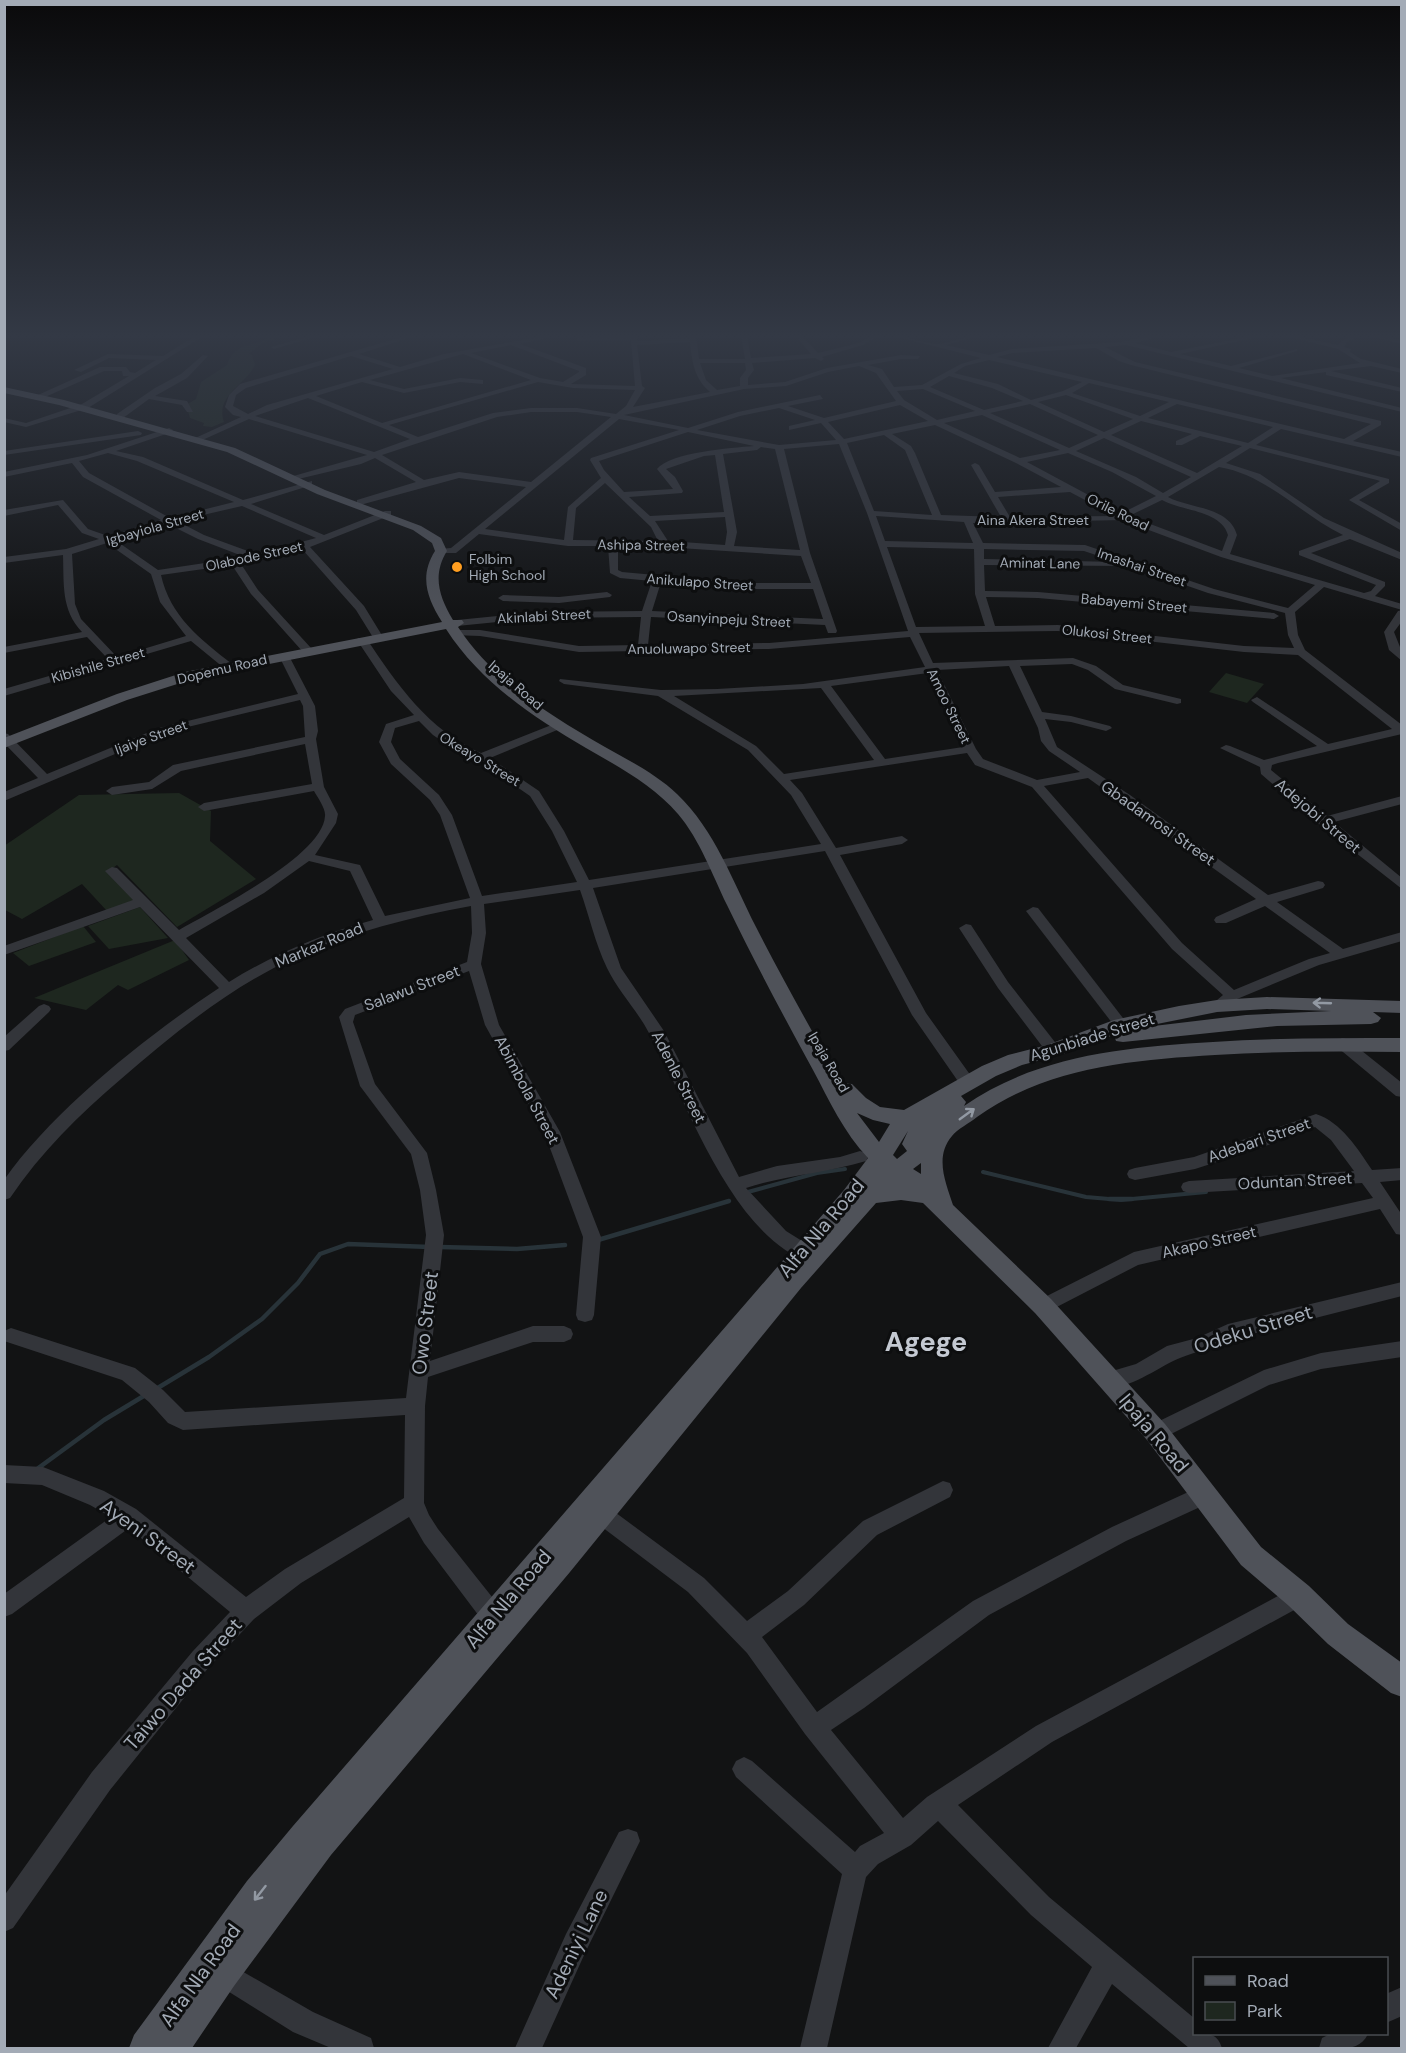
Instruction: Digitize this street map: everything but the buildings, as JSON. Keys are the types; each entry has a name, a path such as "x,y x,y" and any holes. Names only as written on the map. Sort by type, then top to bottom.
{"main road":[{"path":"167,431 243,455 386,514"},
{"path":"302,481 360,502 428,534 447,551"},
{"name":"Ipaja Road","path":"447,551 436,558 430,584 435,601 493,676 522,702 558,726 666,789"},
{"name":"Ipaja Road","path":"457,628 530,700 640,767 666,789 687,813 721,864 782,980 845,1089 898,1165"},
{"name":"Dopemu Road","path":"7,740 154,686 228,666 378,637 457,628"},
{"name":"Ipaja Road","path":"721,864 779,990 854,1125 1043,1306 1156,1432 1251,1556 1299,1596 1338,1634 1401,1683"},
{"name":"Agunbiade Street","path":"898,1165 899,1126 908,1117 1015,1060 1061,1047 1121,1025 1225,1001 1401,1007"},
{"path":"870,1195 901,1192 898,1165 913,1144 918,1132 926,1124 964,1095 1061,1047 1212,1023 1301,1019 1401,1020"},
{"path":"1084,1062 1156,1043 1235,1033 1358,1030 1401,1032"},
{"name":"Agunbiade Street","path":"898,1165 965,1115 1001,1092 1034,1078 1084,1062 1152,1052 1342,1042 1401,1045"},
{"path":"845,1089 860,1106 869,1112 895,1118 908,1117"},
{"path":"942,1132 930,1164 934,1190 950,1216"},
{"name":"Alfa Nla Road","path":"147,2049 320,1844 499,1623 808,1254 898,1165"},
{"name":"Alfa Nla Road","path":"499,1623 601,1514 808,1254 843,1206 898,1165"},
{"name":"Alfa Nla Road","path":"171,2049 215,1968"}],"street":[{"path":"4,453 158,431"},
{"path":"4,475 108,451 162,431"},
{"path":"198,439 215,431"},
{"path":"296,431 389,460 423,483"},
{"path":"396,431 419,440"},
{"name":"Igbayiola Street","path":"4,560 67,552 171,520 241,503 447,431"},
{"path":"447,551 478,531 599,431"},
{"path":"664,544 660,532 620,495 594,460 684,431"},
{"name":"Igbayiola Street","path":"690,431 774,446"},
{"path":"832,431 842,441"},
{"path":"620,495 679,491 662,467 693,456 774,446 842,441 889,431"},
{"name":"Orile Road","path":"955,431 1019,460 1123,517 1224,555 1401,607"},
{"path":"1021,431 1071,450 1164,496 1167,500 1215,517 1227,524 1233,536 1232,544 1224,555"},
{"path":"1097,431 1197,476"},
{"path":"1019,460 1071,450 1114,431"},
{"path":"1190,431 1386,481 1353,500 1401,528"},
{"name":"Aina Akera Street","path":"871,513 968,520 1089,520 1123,517 1164,496 1273,431"},
{"path":"1296,431 1401,455"},
{"path":"1345,442 1364,431"},
{"path":"884,432 912,453 937,516"},
{"path":"1179,443 1199,433"},
{"name":"Amoo Street","path":"842,441 871,513 913,632 970,749 979,762 1036,784 1225,1001"},
{"path":"774,446 815,586 837,640"},
{"path":"108,451 140,459 324,538"},
{"path":"719,454 732,532 729,549"},
{"path":"75,460 86,475 201,537 257,558"},
{"path":"1218,464 1261,476 1309,512 1349,536 1398,553"},
{"path":"975,465 1007,519"},
{"path":"360,502 459,475 532,485"},
{"path":"568,543 572,507 606,478"},
{"path":"994,495 1071,489"},
{"path":"4,513 60,502 75,522 86,531 109,540 156,573 157,584 167,609 192,638 228,666"},
{"name":"Olabode Street","path":"156,573 257,558 304,546 386,514"},
{"path":"646,519 729,514"},
{"path":"968,520 979,545 980,594 991,628"},
{"name":"Ashipa Street","path":"478,531 568,543 664,544 805,553"},
{"path":"1349,536 1302,552 1382,584 1374,593 1364,596"},
{"name":"Imashai Street","path":"882,544 1076,547 1093,550 1211,591 1289,614"},
{"name":"Anikulapo Street","path":"613,545 611,557 613,571 616,573 657,580 744,586 815,586"},
{"path":"304,546 360,608 378,637"},
{"path":"67,552 70,604 76,620 114,660"},
{"path":"235,562 254,592 308,650"},
{"name":"Aminat Lane","path":"979,562 1136,565"},
{"path":"644,648 646,615 657,580"},
{"path":"1321,585 1289,614 1293,635 1301,652 1401,730"},
{"name":"Babayemi Street","path":"980,594 1038,595 1289,614"},
{"path":"503,598 559,600 601,596 603,608"},
{"path":"558,615 559,600"},
{"path":"1401,613 1389,632 1394,650 1401,658"},
{"name":"Akinlabi Street","path":"457,628 487,619 631,614"},
{"name":"Osanyinpeju Street","path":"631,614 777,623 828,622"},
{"name":"Anuoluwapo Street","path":"457,628 579,649 770,646 913,632"},
{"name":"Olukosi Street","path":"913,632 991,628 1083,630 1209,645 1301,652"},
{"path":"4,650 88,634"},
{"name":"Kibishile Street","path":"4,693 192,638"},
{"name":"Okeayo Street","path":"362,640 395,689 436,733 456,746 481,757 535,794 558,831 585,885"},
{"path":"179,936 260,890 307,857 330,823 332,814 318,787 310,739 312,730 309,706 284,656"},
{"path":"564,681 661,693 803,687 931,668 1073,661 1092,668 1119,687 1177,701"},
{"name":"Gbadamosi Street","path":"1013,663 1044,728 1047,741 1053,749 1182,838 1264,901 1340,953"},
{"path":"824,684 882,763"},
{"path":"661,693 752,748 796,793 831,849 919,1015 968,1083"},
{"name":"Ijaiye Street","path":"4,796 163,730 303,696"},
{"path":"1257,700 1327,748"},
{"path":"1038,715 1071,719 1106,728"},
{"name":"Abimbola Street","path":"419,717 388,729 385,742 388,752 408,775 435,798 446,815 477,900 479,933 474,964 492,1025 552,1132 592,1237 585,1315"},
{"path":"481,757 558,726"},
{"name":"Adejobi Street","path":"1401,730 1274,760 1266,765 1265,771 1401,885"},
{"path":"111,791 152,785 177,768 310,739"},
{"path":"7,740 45,779"},
{"path":"1226,747 1266,765"},
{"path":"782,778 970,749"},
{"path":"1036,784 1088,774"},
{"path":"204,807 318,787"},
{"path":"1323,821 1401,800"},
{"name":"Markaz Road","path":"4,1194 18,1172 70,1114 135,1058 228,989 291,954 380,920 477,900 902,840"},
{"path":"307,857 355,868 380,920"},
{"path":"112,871 179,936 228,989"},
{"name":"Adenle Street","path":"585,885 614,968 656,1031 735,1185 752,1208 808,1254"},
{"path":"1221,920 1264,901 1318,885"},
{"path":"4,951 143,901"},
{"path":"1033,911 1121,1025"},
{"path":"966,928 1003,985 1061,1047"},
{"path":"1225,1001 1340,953 1401,936"},
{"name":"Salawu Street","path":"350,1012 474,964"},
{"path":"4,1046 44,1009"},
{"name":"Owo Street","path":"350,1012 346,1017 346,1022 368,1086 419,1153 428,1190 434,1244 415,1406 414,1503 420,1520 430,1536 499,1623"},
{"path":"1342,1042 1401,1092"},
{"name":"Adebari Street","path":"1135,1174 1195,1163 1254,1144 1316,1120 1327,1124 1368,1177 1401,1229"},
{"path":"735,1185 777,1172 840,1163 898,1165"},
{"name":"Oduntan Street","path":"1189,1187 1401,1174"},
{"name":"Akapo Street","path":"1043,1306 1134,1259 1384,1202"},
{"name":"Odeku Street","path":"1109,1380 1142,1370 1174,1352 1201,1345 1228,1332 1401,1289"},
{"path":"419,1371 464,1359 533,1334 564,1334"},
{"path":"11,1336 128,1374 150,1391 175,1418 183,1421 415,1406"},
{"path":"1156,1432 1263,1378 1321,1361 1401,1349"},
{"name":"Ayeni Street","path":"6,1474 43,1476 97,1498 129,1516 246,1611"},
{"path":"745,1636 796,1598 870,1528 943,1490"},
{"path":"813,1726 856,1700 981,1608 1119,1534 1204,1495"},
{"name":"Taiwo Dada Street","path":"4,1919 101,1781 194,1667 246,1611 293,1576 414,1503"},
{"path":"601,1514 696,1585 754,1645 813,1726 902,1836"},
{"path":"4,1607 129,1516"},
{"path":"813,2049 856,1870 869,1855 902,1836 936,1806 1044,1734 1299,1596"},
{"path":"744,1769 856,1870"},
{"path":"936,1806 951,1815 1040,1906 1209,2049"},
{"name":"Adeniyi Lane","path":"528,2049 587,1917 628,1841"},
{"path":"1061,2049 1108,1965"},
{"path":"215,1968 303,2022 361,2049"},
{"path":"1388,2009 1401,2000"},
{"path":"1332,2049 1352,2035"}],"green space":[{"path":"1226,673 1264,684 1247,703 1209,692"},
{"path":"179,793 211,811 210,841 256,879 177,927 117,865 107,872 135,901 107,911 82,884 22,919 5,910 4,846 79,795"},
{"path":"140,907 168,938 109,949 88,926"},
{"path":"83,926 96,942 29,966 13,953"},
{"path":"175,940 189,960 128,990 118,985 86,1010 34,998"}],"waterway":[{"path":"748,1192 817,1173 845,1169"},
{"path":"983,1172 1086,1197 1109,1199"},
{"path":"1132,1199 1206,1192"},
{"path":"1109,1199 1132,1199"},
{"path":"1109,1199 1132,1199"},
{"path":"598,1240 729,1201"},
{"path":"156,1389 209,1357 262,1319 298,1283 320,1254 348,1244 430,1247"},
{"path":"440,1247 517,1249 565,1245"},
{"path":"37,1469 104,1420 147,1394"}],"place":[{"name":"Folbim High School","path":"457,567"}],"district":[{"name":"Agege","path":"926,1341"}]}
